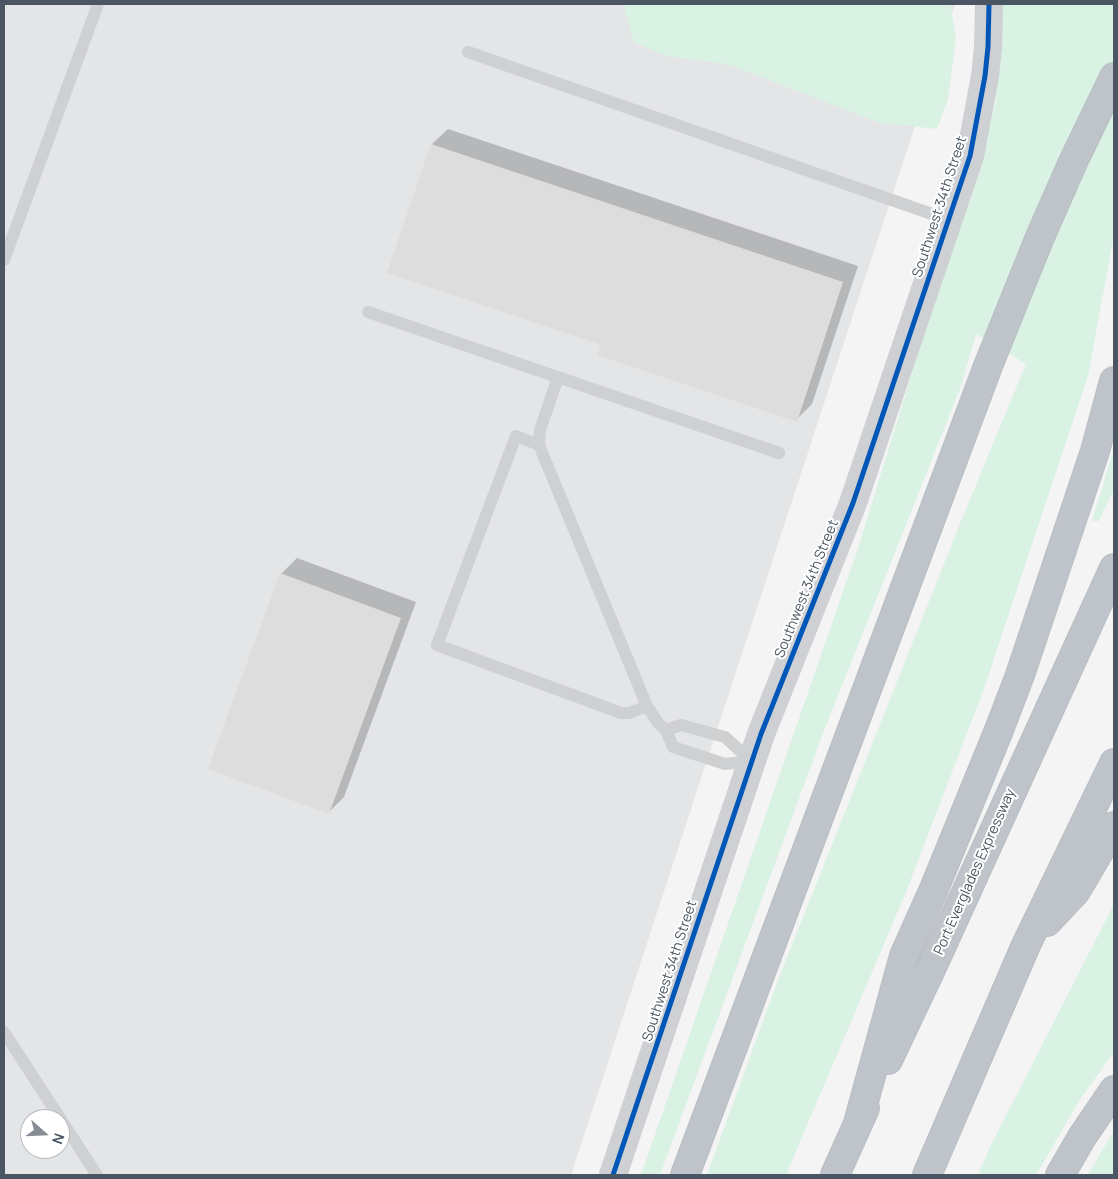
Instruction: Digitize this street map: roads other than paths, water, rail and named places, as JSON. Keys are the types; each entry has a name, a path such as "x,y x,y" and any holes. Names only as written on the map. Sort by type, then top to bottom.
{"highway":[{"path":"685,1175 988,366 1073,162 1114,77"},
{"path":"858,1123 904,956 941,872 1020,675 1095,451 1114,381"},
{"name":"Port Everglades Expressway","path":"835,1175 932,968 1114,568"},
{"path":"927,1175 1026,945 1114,763"},
{"path":"1026,945 1076,891 1114,826"},
{"path":"1060,1175 1082,1137 1114,1090"}],"street":[{"name":"Southwest 34th Street","path":"613,1175 751,761 771,706 853,503 970,156 980,111 988,47 989,4"}],"lane":[{"path":"4,260 98,4"},
{"path":"468,52 949,220"},
{"path":"368,312 779,453"},
{"path":"558,377 540,430 539,445 647,706 666,730 673,747 725,764 751,761"},
{"path":"539,445 516,436 437,645 622,712 629,713 647,706"},
{"path":"666,730 681,725 724,737 751,761"},
{"path":"4,1032 97,1175"}]}
